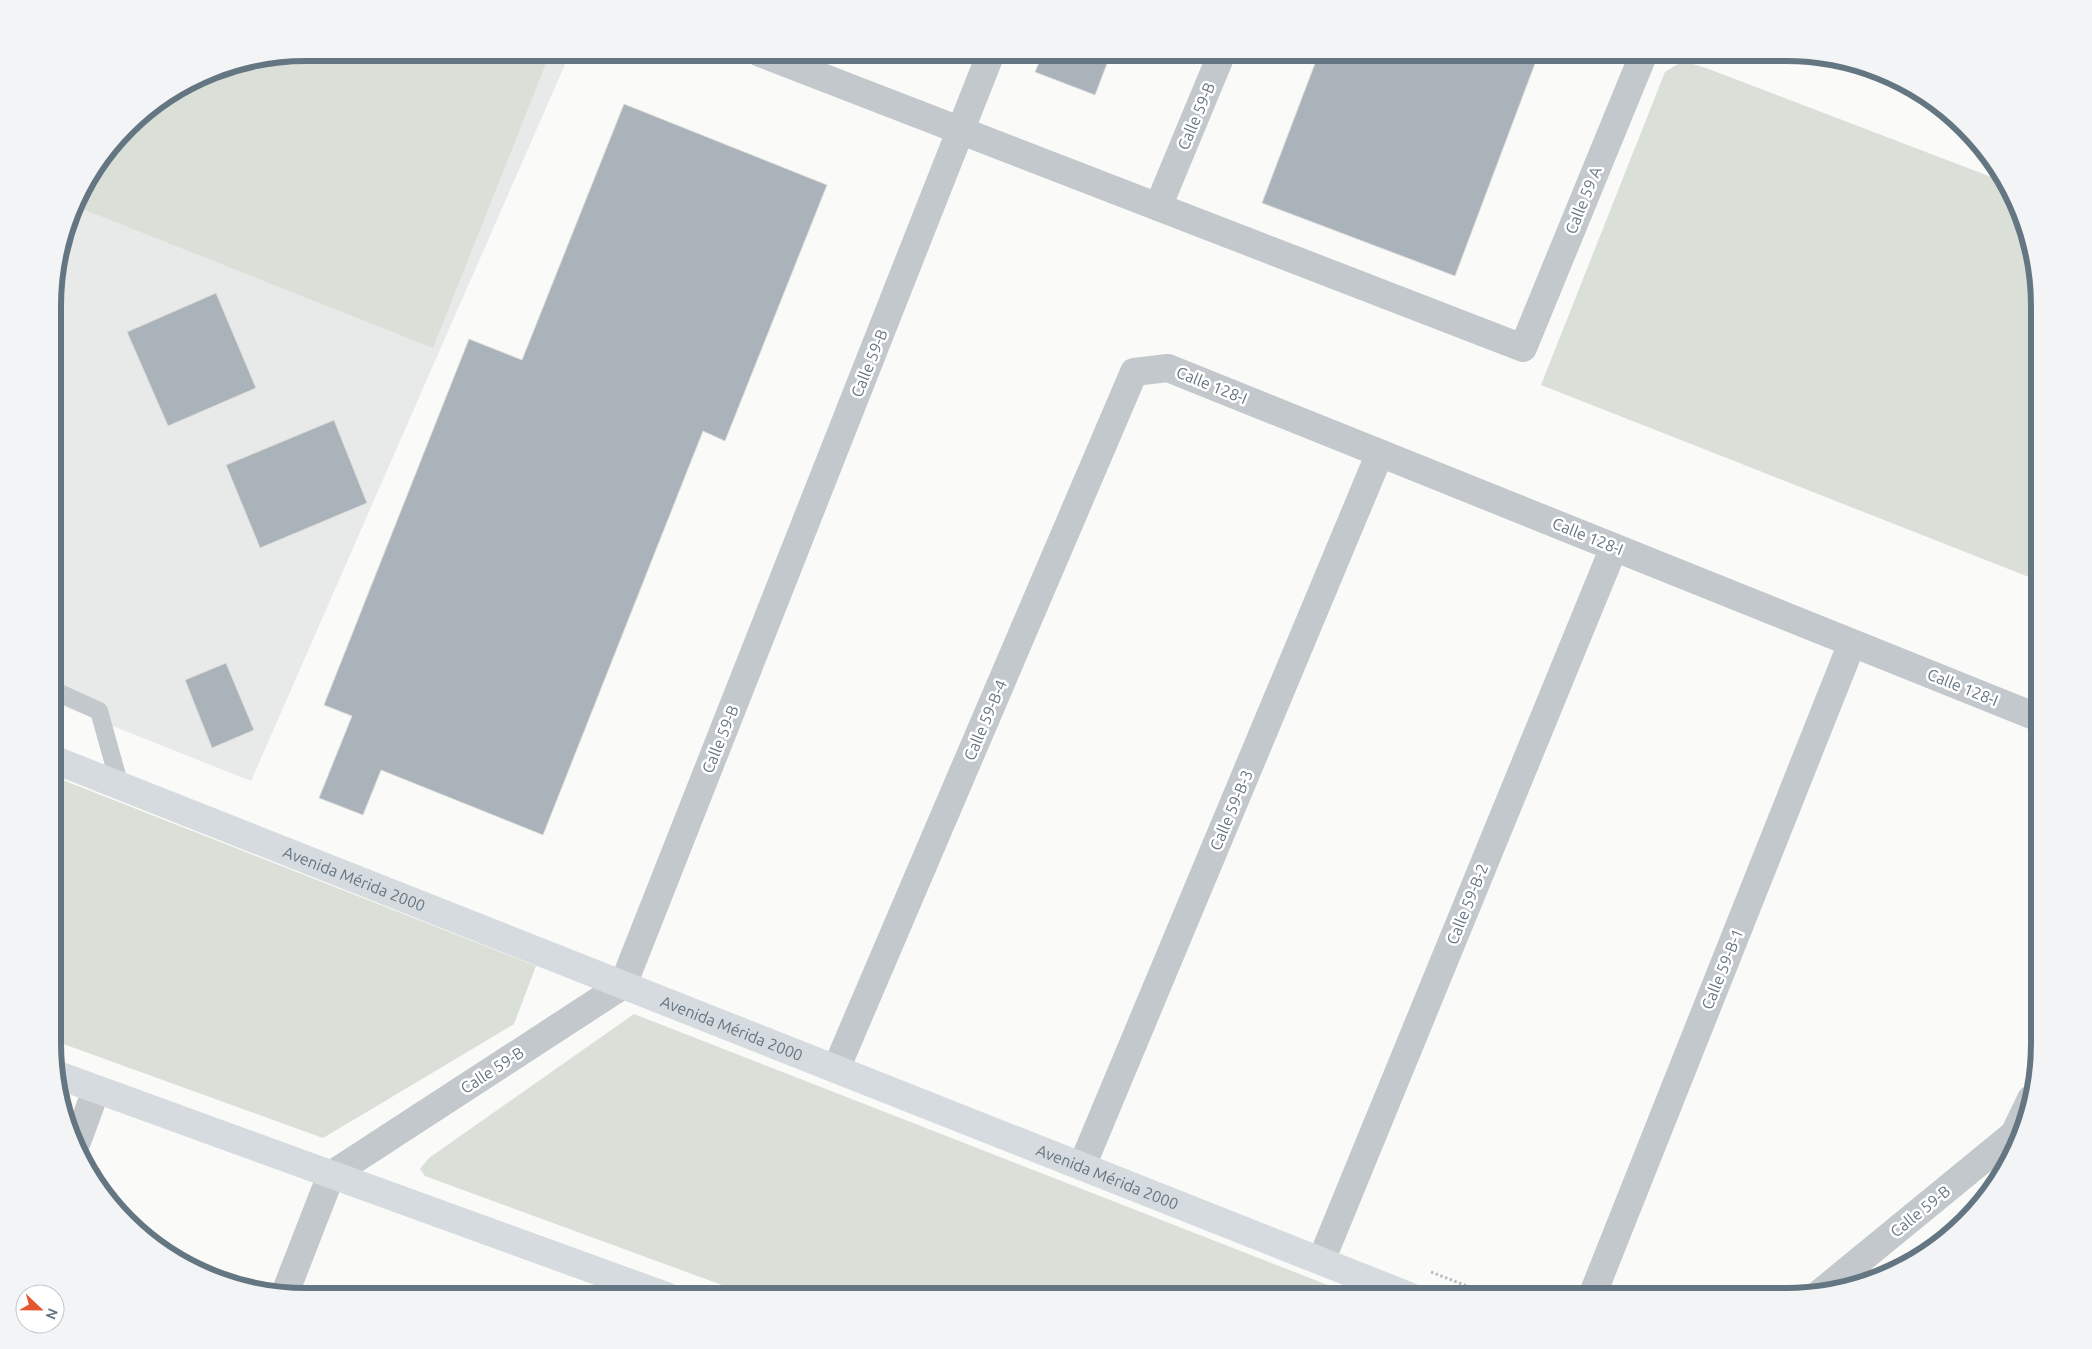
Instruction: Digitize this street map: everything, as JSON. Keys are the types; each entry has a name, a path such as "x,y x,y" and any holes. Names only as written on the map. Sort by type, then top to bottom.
{"main road":[{"name":"Avenida Mérida 2000","path":"61,762 1389,1288"},
{"path":"64,1077 644,1288"}],"street":[{"path":"783,61 961,132 1158,207"},
{"name":"Calle 59-B","path":"331,1175 623,985 989,61"},
{"name":"Calle 59-B","path":"1158,207 1218,61"},
{"name":"Calle 59 A","path":"1158,207 1523,348 1640,61"},
{"name":"Calle 128-I","path":"1134,372 1168,368 2031,715"},
{"name":"Calle 59-B-4","path":"836,1069 1134,372"},
{"name":"Calle 59-B-3","path":"1082,1166 1380,453"},
{"name":"Calle 59-B-2","path":"1321,1261 1614,547"},
{"name":"Calle 59-B-1","path":"1595,1288 1852,642"},
{"path":"80,1135 96,1090"},
{"name":"Calle 59-B","path":"1834,1283 1995,1162 2007,1147"},
{"path":"287,1287 331,1175"}],"lane":[{"path":"61,694 99,711 120,786"}],"shaded area":[{"path":"307,61 566,61 251,781 61,705 61,307 66,259 80,213 103,170 133,133 157,112 184,94 228,74 275,63"},
{"path":"307,61 547,61 433,348 82,209 103,170 133,133 157,112 184,94 228,74 275,63"},
{"path":"1683,61 1706,68 1994,178 2018,228 2029,275 2031,307 2031,578 1541,385 1665,72"},
{"path":"61,779 536,966 514,1024 323,1138 61,1043"},
{"path":"634,1014 1336,1288 730,1288 425,1176 420,1169 429,1158"}],"building":[{"path":"1040,61 1108,61 1095,95 1035,72"},
{"path":"1316,61 1536,61 1455,276 1262,203"},
{"path":"624,104 827,185 725,441 703,431 543,835 381,770 363,815 319,798 352,716 324,705 469,339 522,360"},
{"path":"216,293 256,388 168,426 127,332"},
{"path":"334,420 367,503 260,548 226,465"},
{"path":"226,663 254,730 212,748 185,680"}]}
